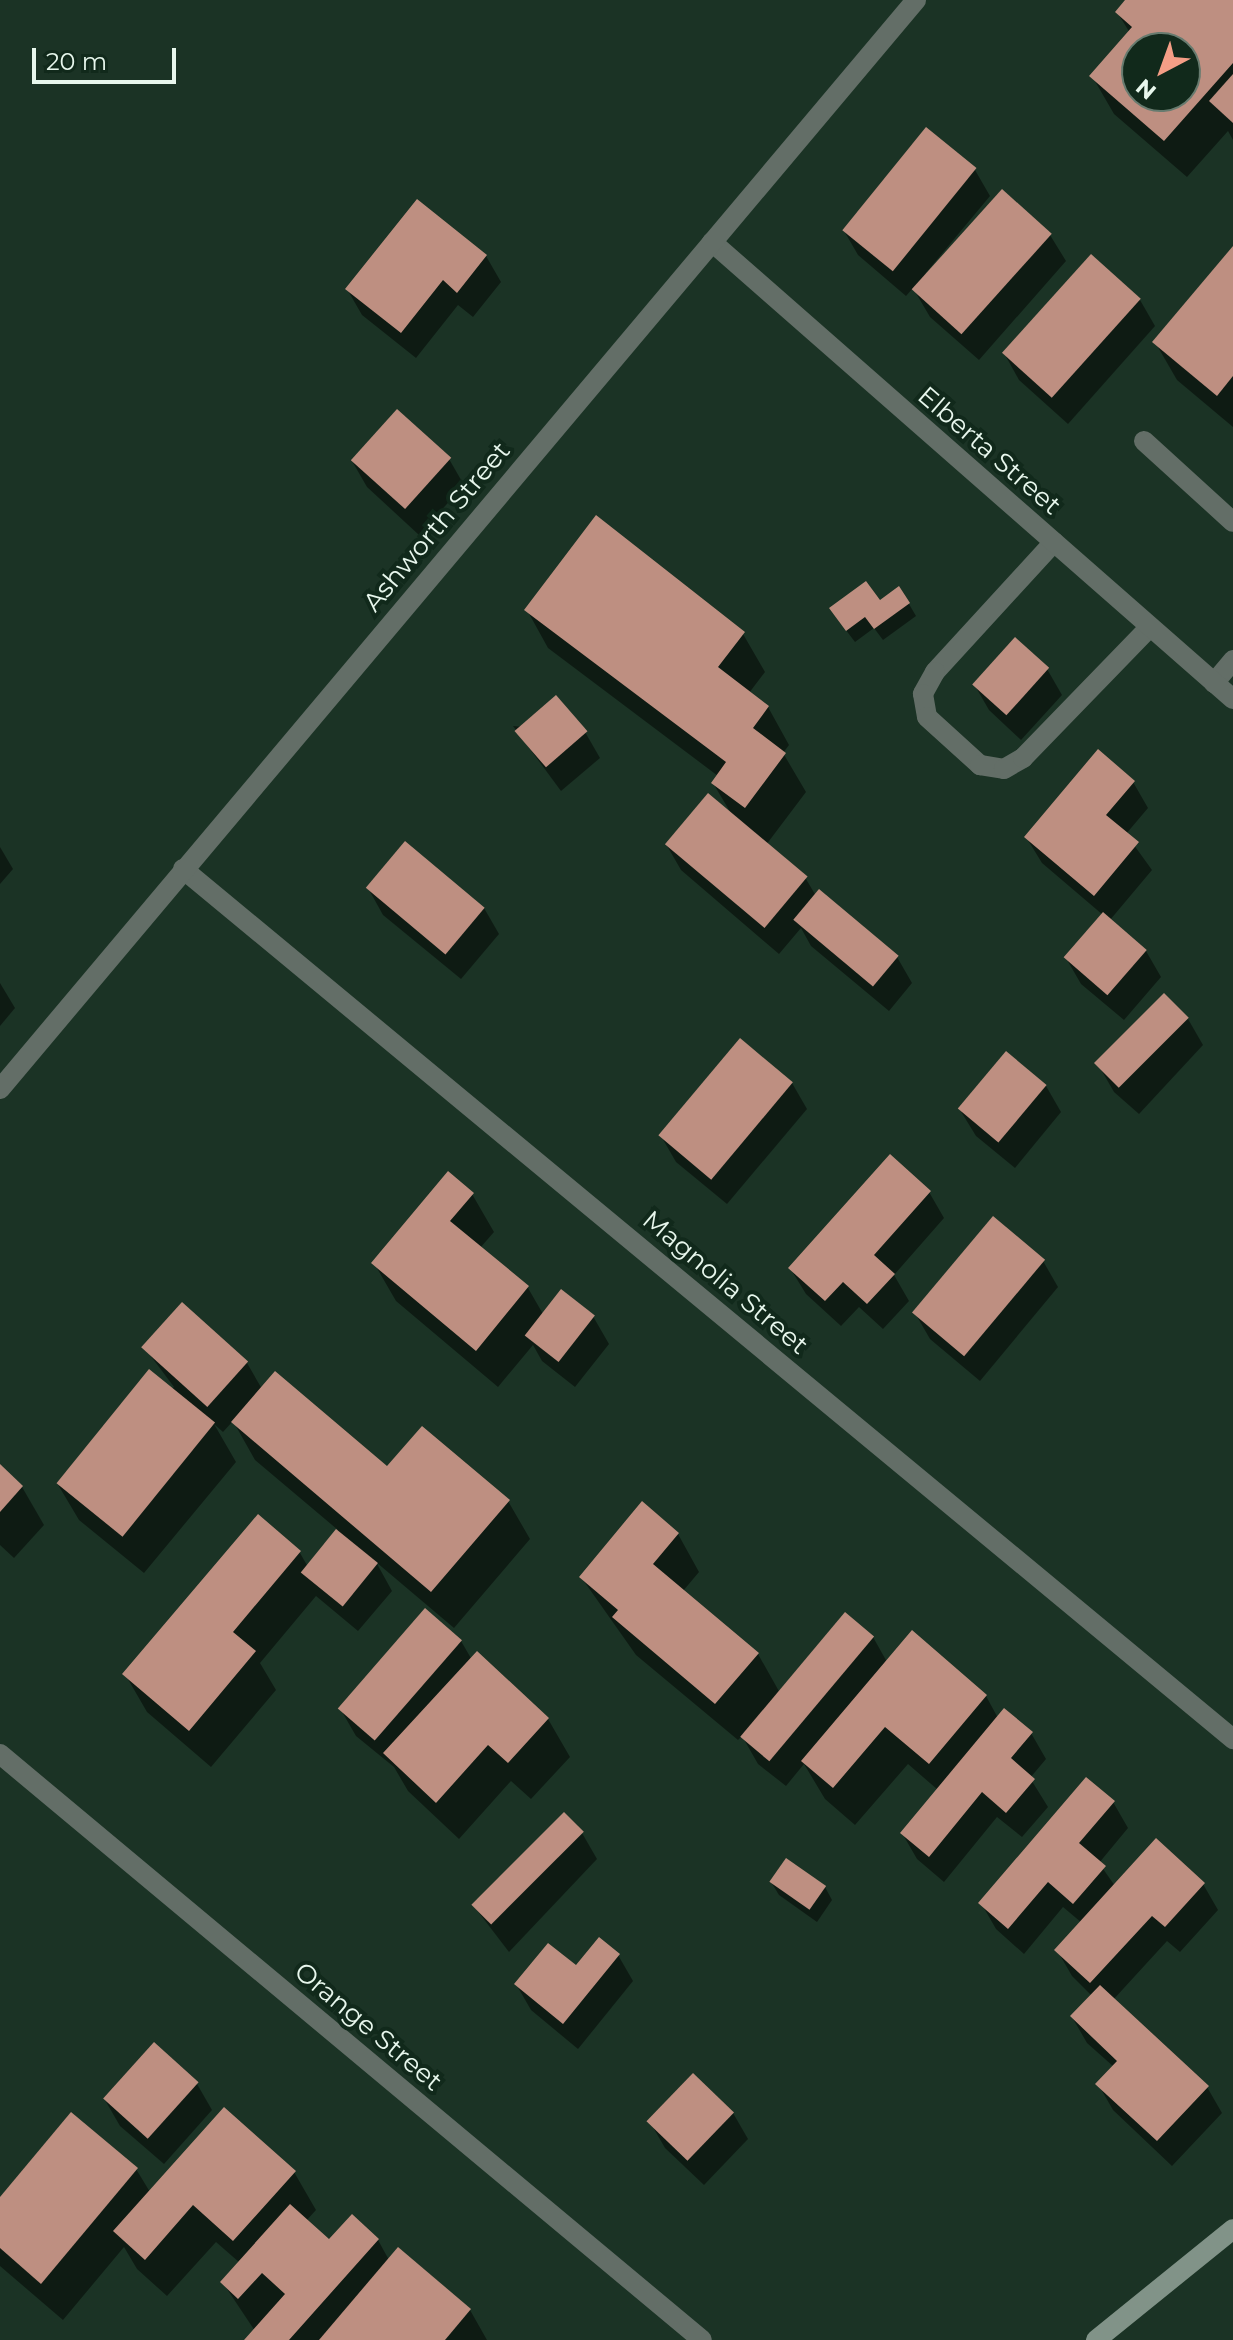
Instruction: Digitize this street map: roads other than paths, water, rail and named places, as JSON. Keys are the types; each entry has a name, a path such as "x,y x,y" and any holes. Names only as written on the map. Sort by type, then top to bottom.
{"main road":[{"path":"1096,2340 1233,2229"}],"street":[{"name":"Ashworth Street","path":"0,1089 916,0"},
{"name":"Elberta Street","path":"712,242 1233,699"},
{"path":"1144,441 1233,522"},
{"path":"1054,542 935,672 923,694 927,717 980,765 1004,769 1023,758 1150,627"},
{"path":"1214,683 1233,660"},
{"name":"Magnolia Street","path":"183,869 1233,1739"},
{"name":"Orange Street","path":"0,1754 702,2340"}]}
